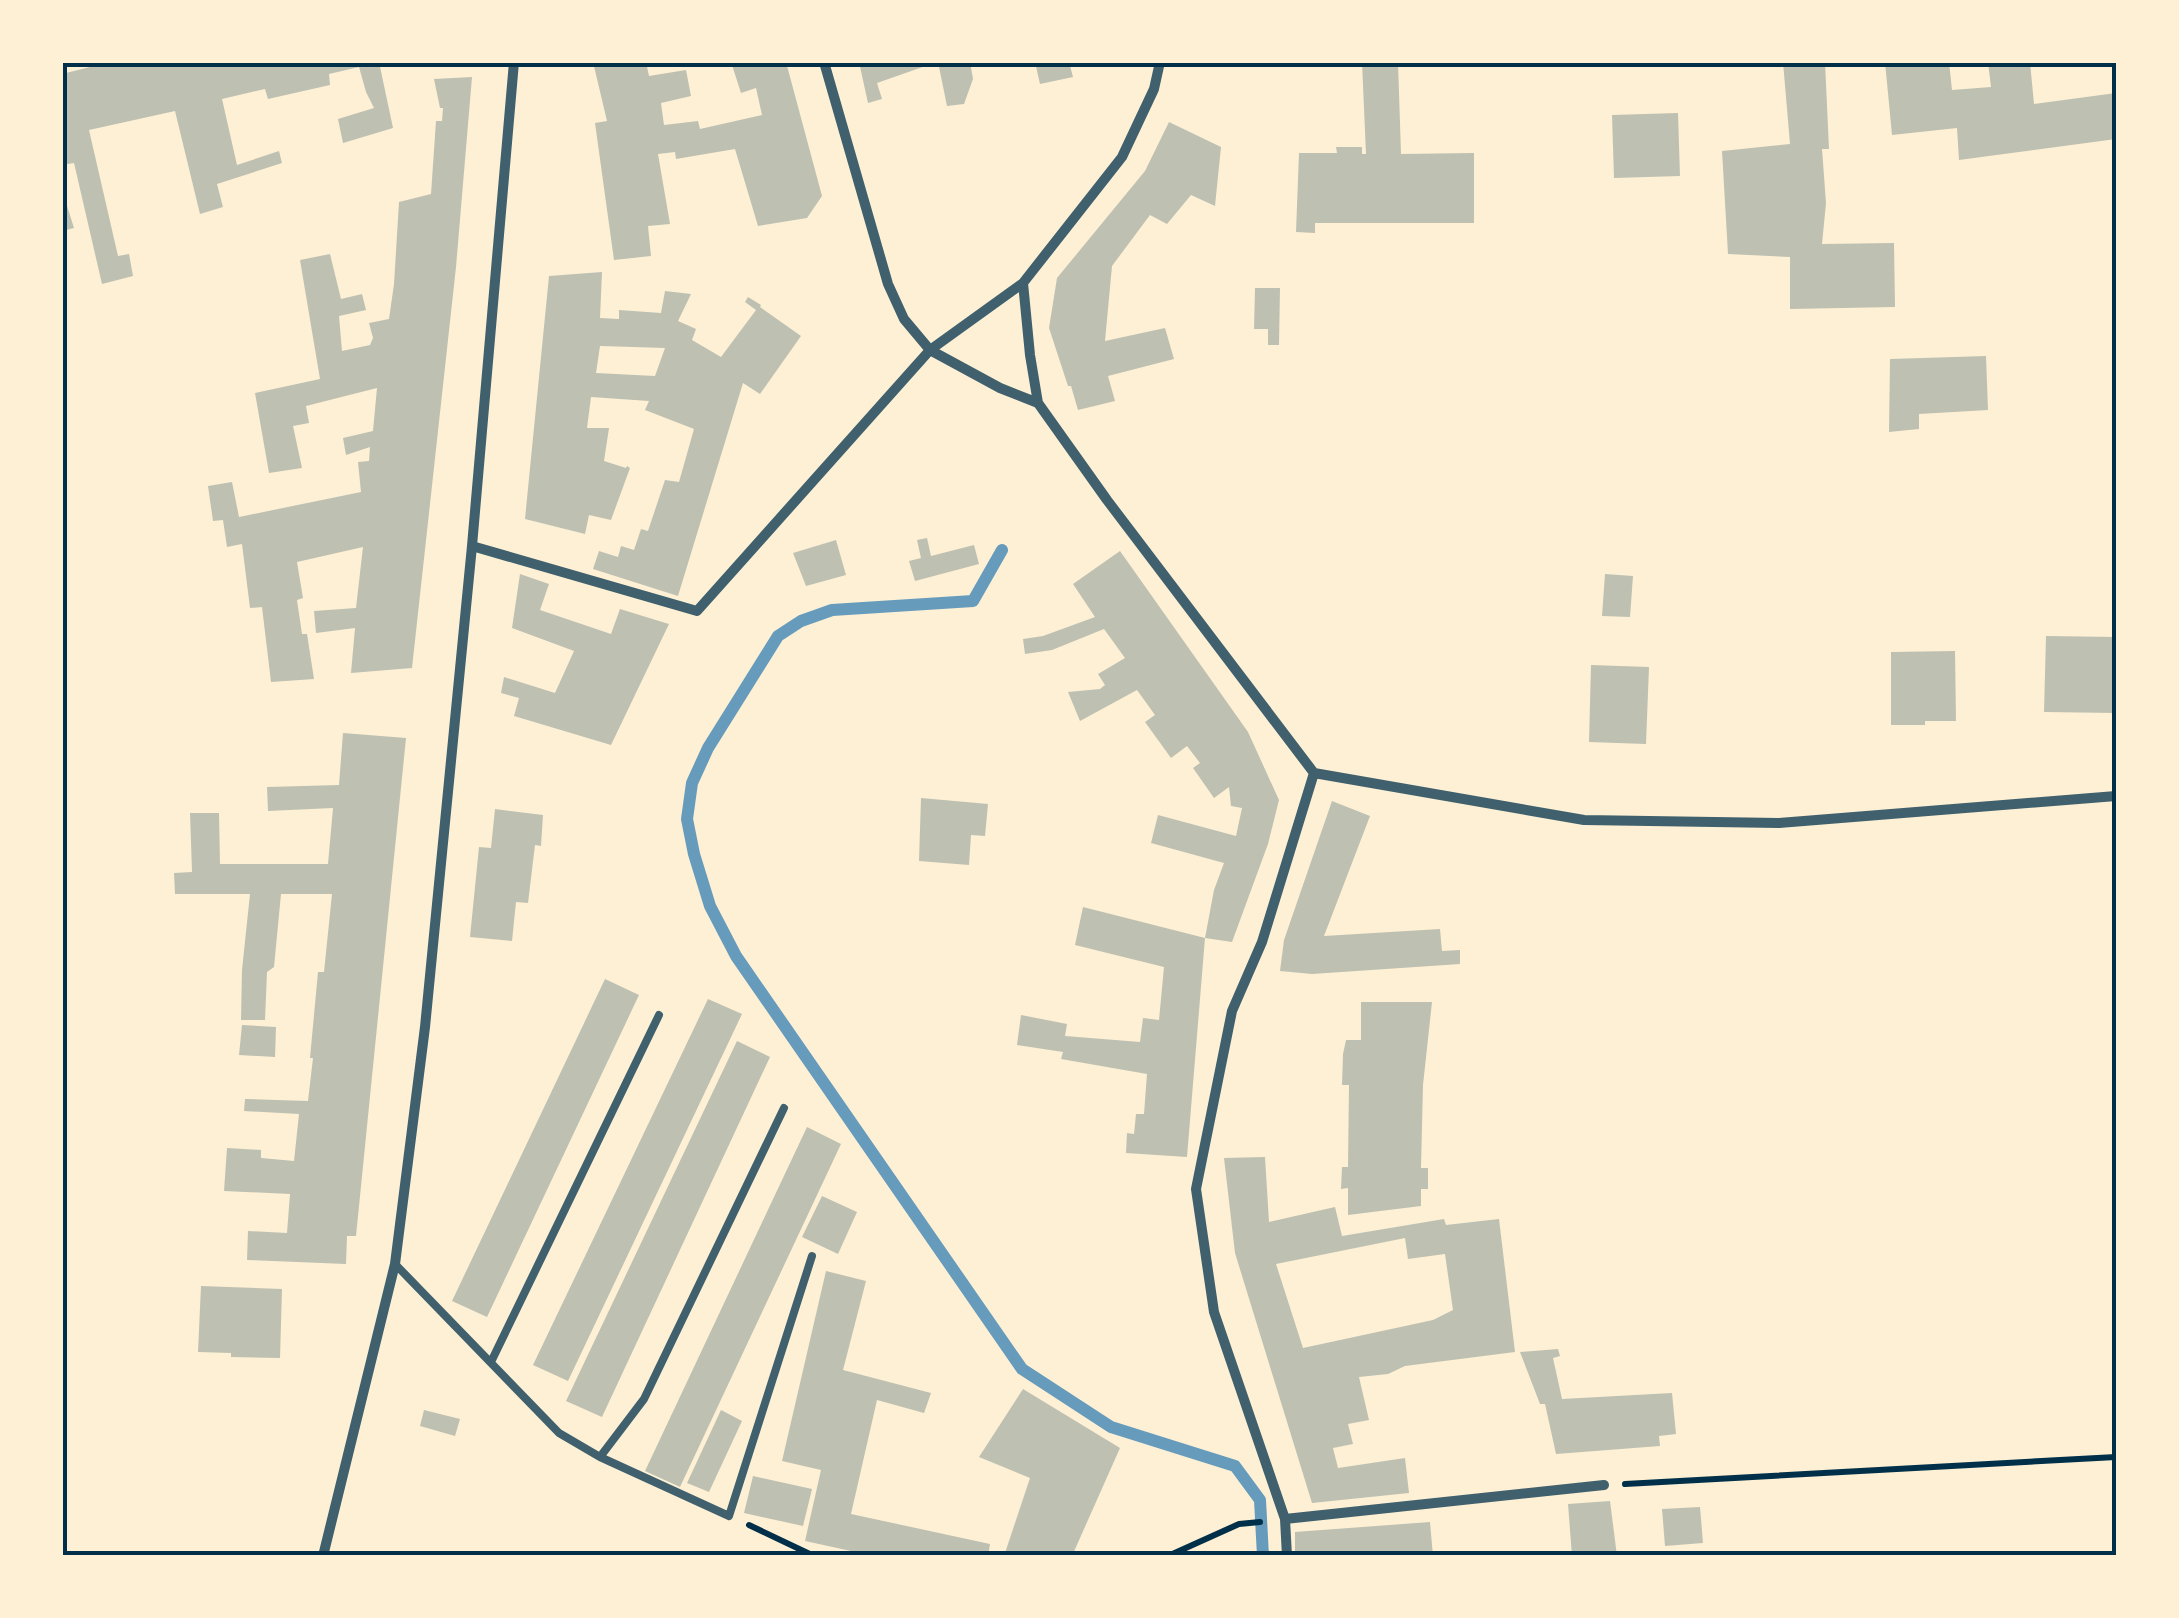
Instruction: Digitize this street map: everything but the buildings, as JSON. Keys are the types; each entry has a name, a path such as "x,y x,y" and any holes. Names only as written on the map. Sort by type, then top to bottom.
{"street":[{"path":"324,1556 395,1264 426,1027 514,62"},
{"path":"824,62 888,284 904,319 930,350 1000,388 1038,403"},
{"path":"472,546 697,611 930,350 1023,283 1122,158 1154,89 1160,62"},
{"path":"1023,283 1038,403 1106,500 1314,774 1584,820 1778,824 2116,796"},
{"path":"1287,1556 1286,1519 1214,1312 1196,1189 1232,1011 1262,942 1314,774"},
{"path":"1286,1519 1604,1485"}],"lane":[{"path":"491,1362 659,1015"},
{"path":"600,1457 644,1399 784,1108"},
{"path":"395,1264 559,1433 600,1457 729,1516 812,1256"}],"path":[{"path":"1604,1485 2116,1457"},
{"path":"729,1516 814,1556"},
{"path":"1168,1556 1239,1524 1248,1524"}],"waterway":[{"path":"1002,550 973,601 832,610 801,621 778,636 708,748 692,783 687,819 694,854 710,906 736,956 1022,1369 1111,1427 1235,1466 1260,1500 1263,1556"}]}
